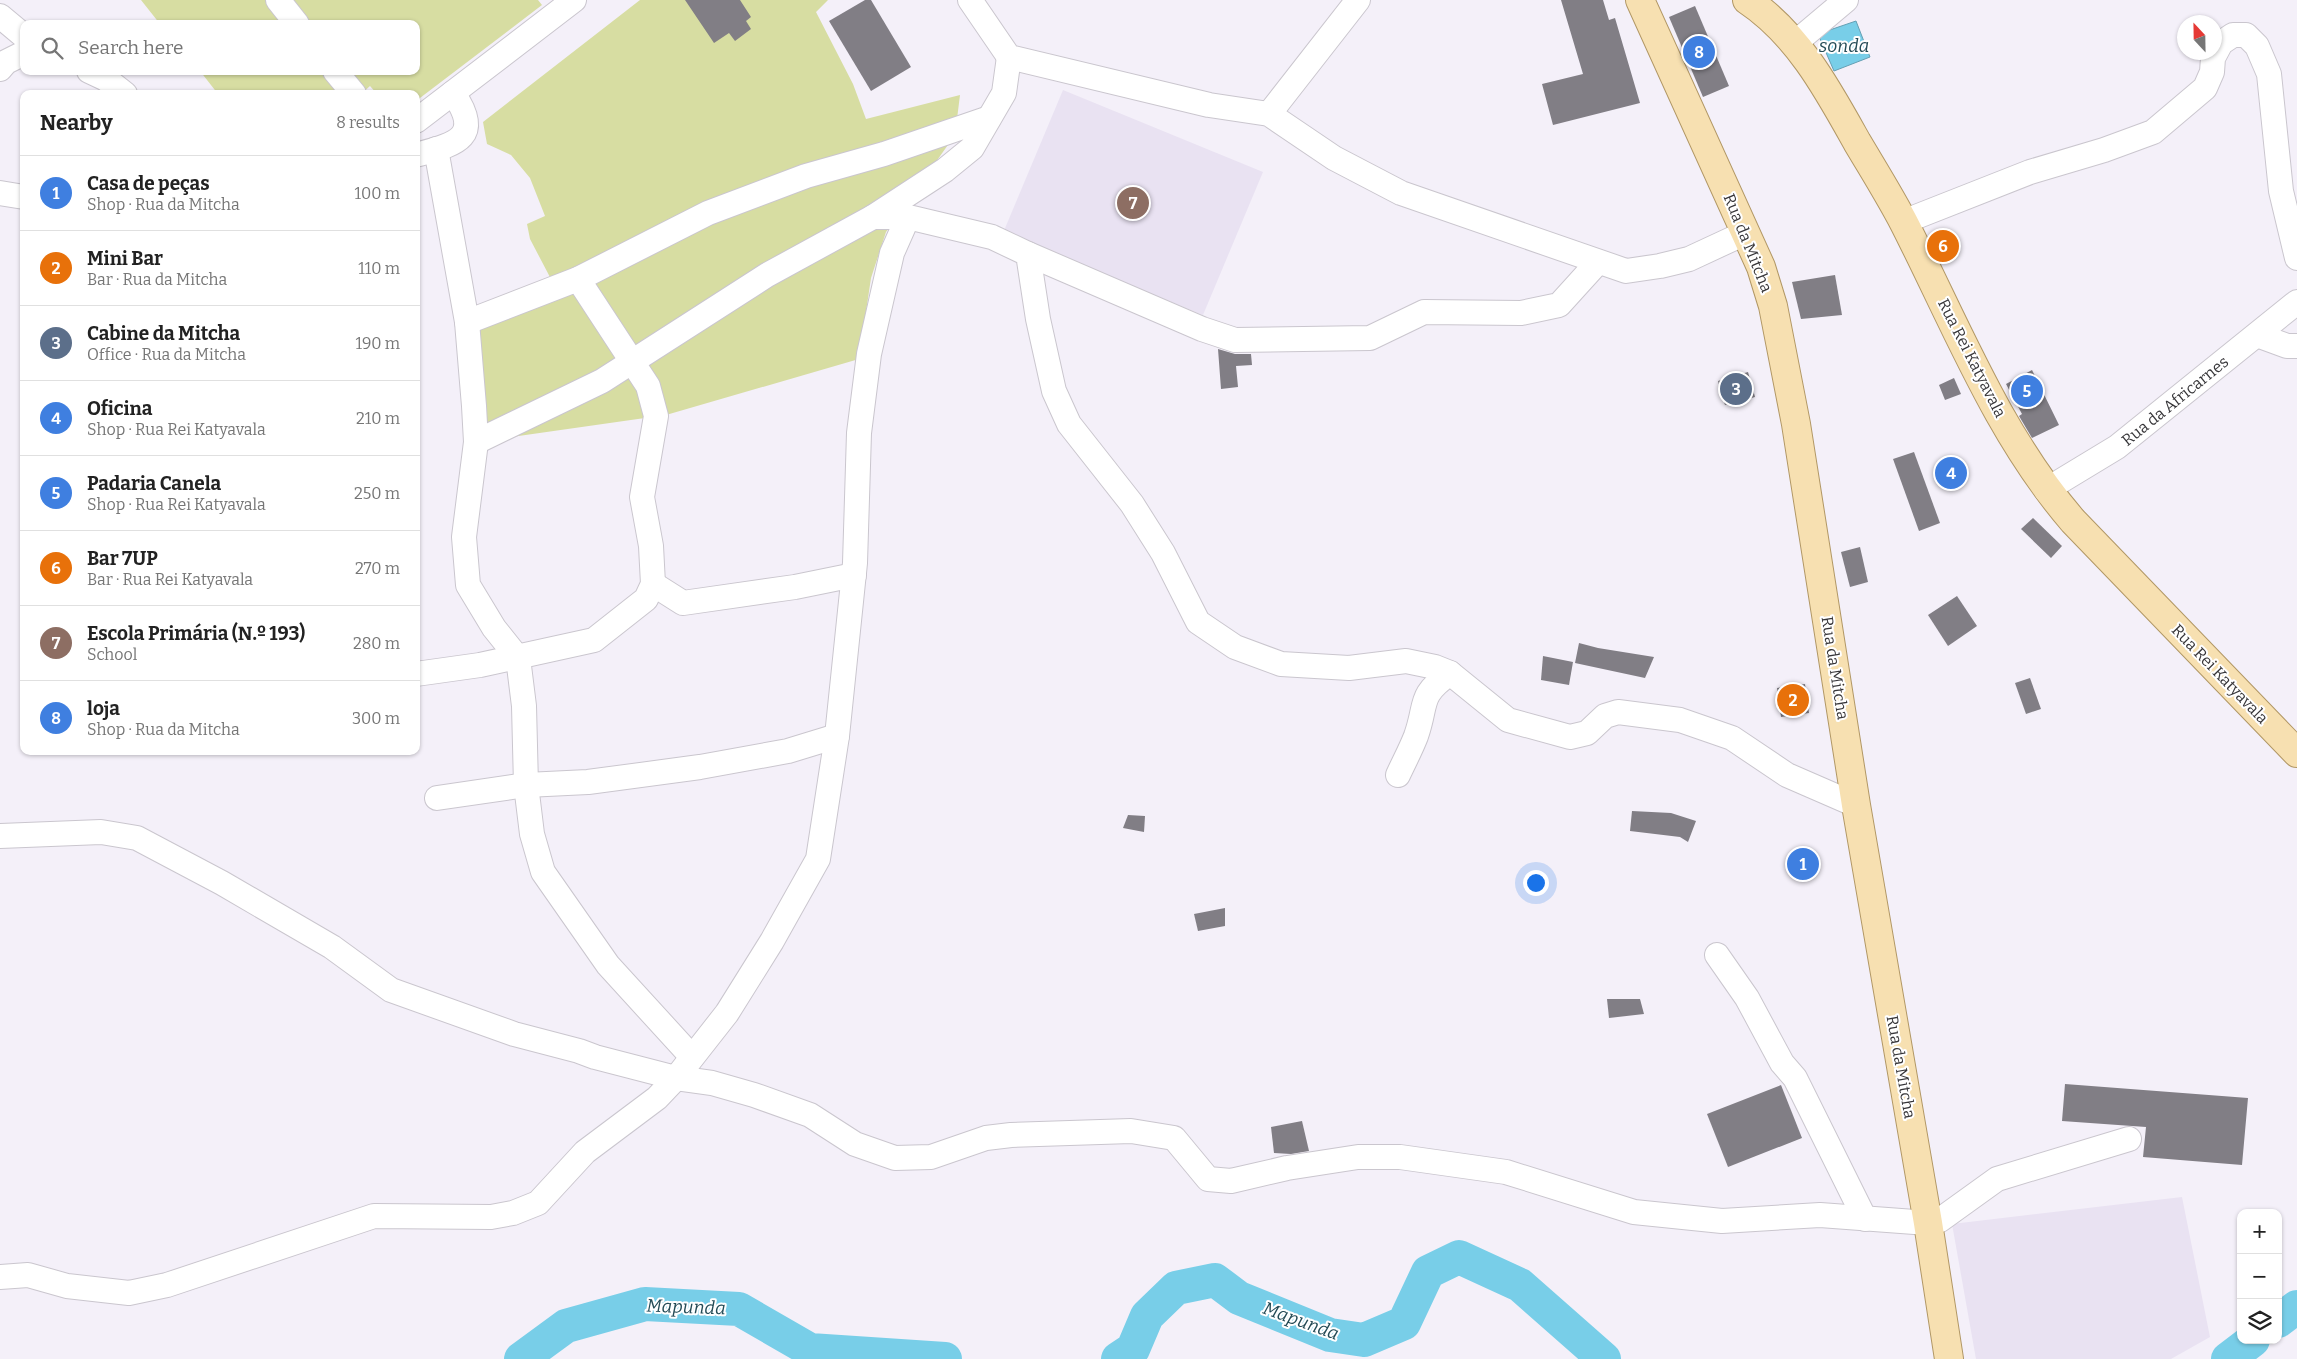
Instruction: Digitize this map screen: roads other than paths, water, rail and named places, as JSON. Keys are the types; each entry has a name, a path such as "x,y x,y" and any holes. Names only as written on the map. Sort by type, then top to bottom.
{"main road":[{"name":"Rua da Mitcha","path":"1640,0 1761,267 1773,306 1795,415 1856,805 1928,1223 1949,1359"},
{"name":"Rua Rei Katyavala","path":"1747,0 1759,8 1795,42 1834,101 1903,222 1987,392 2046,490 2073,521 2297,753"}],"street":[{"path":"278,0 294,20"},
{"path":"476,442 551,407 632,362 767,275 873,216 945,170 972,148 1004,93 1009,58 970,0"},
{"path":"1269,114 1358,0"},
{"path":"1795,42 1846,0"},
{"path":"420,118 565,2"},
{"path":"0,16 20,33"},
{"path":"1903,222 2030,172 2104,150 2153,132 2205,88 2212,72 2213,58 2221,42 2233,35 2246,34 2257,46 2269,74 2281,191 2297,258"},
{"path":"0,69 6,62 20,55"},
{"path":"1009,58 1209,105 1269,114 1334,158 1401,193 1626,271 1689,259 1745,233"},
{"path":"97,75 106,79 120,90"},
{"path":"339,75 351,90"},
{"path":"453,93 462,107 466,124 464,133 457,142 426,152 467,322 476,442 464,537 468,585 494,628 518,658 524,706 526,785 532,834 543,872 608,965 692,1057"},
{"path":"467,322 578,279 717,210 806,176 884,154 989,118"},
{"path":"0,193 20,197"},
{"path":"873,216 908,216 992,237 1202,329 1235,340 1370,338 1424,312 1521,313 1560,305 1598,262"},
{"path":"0,1277 28,1275 67,1286 129,1294 167,1285 374,1216 491,1217 513,1213 538,1203 585,1152 657,1098 676,1078 732,1005 772,941 818,858 837,736 854,575 859,433 869,354 892,253 908,216"},
{"path":"1028,254 1038,319 1054,392 1069,424 1132,504 1163,554 1198,622 1234,647 1281,664 1350,668 1406,661 1435,667 1450,673 1508,720 1570,736 1587,733 1605,716 1618,712 1680,720 1732,738 1787,775 1856,805"},
{"path":"420,673 518,658 594,640 646,599 653,584 651,546 642,497 656,416 648,386 578,279"},
{"name":"Rua da Africarnes","path":"2046,490 2117,448 2297,302"},
{"path":"2256,335 2287,346 2297,346"},
{"path":"653,584 683,603 795,587 854,575"},
{"path":"1398,775 1416,735 1425,699 1432,686 1450,673"},
{"path":"437,798 526,785 588,782 700,767 788,751 837,736"},
{"path":"0,836 101,832 137,838 222,883 332,947 391,990 514,1034 676,1078 712,1083 754,1095 810,1115 855,1144 895,1158 931,1157 986,1138 1131,1131 1174,1138 1208,1179 1231,1181 1287,1168 1358,1157 1400,1157 1506,1172 1634,1212 1722,1221 1820,1215 1928,1223 1940,1220 1998,1179 2129,1139"},
{"path":"1717,955 1747,998 1782,1062 1795,1078 1865,1219"}],"water":[{"name":"sonda","path":"1856,21 1870,57 1834,71 1818,34"}],"waterway":[{"name":"Mapunda","path":"1118,1359 1133,1349 1147,1316 1176,1288 1215,1280 1239,1298 1330,1335 1364,1340 1404,1323 1428,1272 1459,1257 1520,1285 1604,1359"},
{"name":"Mapunda","path":"521,1359 566,1326 645,1304 739,1309 810,1350 945,1359"},
{"name":"Mapunda","path":"2282,1318 2297,1307"},
{"name":"Mapunda","path":"2228,1359 2248,1344"},
{"name":"Mapunda","path":"933,1359 937,1357"}],"place":[{"name":"loja","path":"1699,52"},
{"name":"Escola Primária (N.º 193)","path":"1133,203"},
{"name":"Bar 7UP","path":"1943,246"},
{"name":"Cabine da Mitcha","path":"1736,389"},
{"name":"Padaria Canela","path":"2027,391"},
{"name":"Oficina","path":"1951,473"},
{"name":"Mini Bar","path":"1793,700"},
{"name":"Casa de peças","path":"1803,864"}]}
